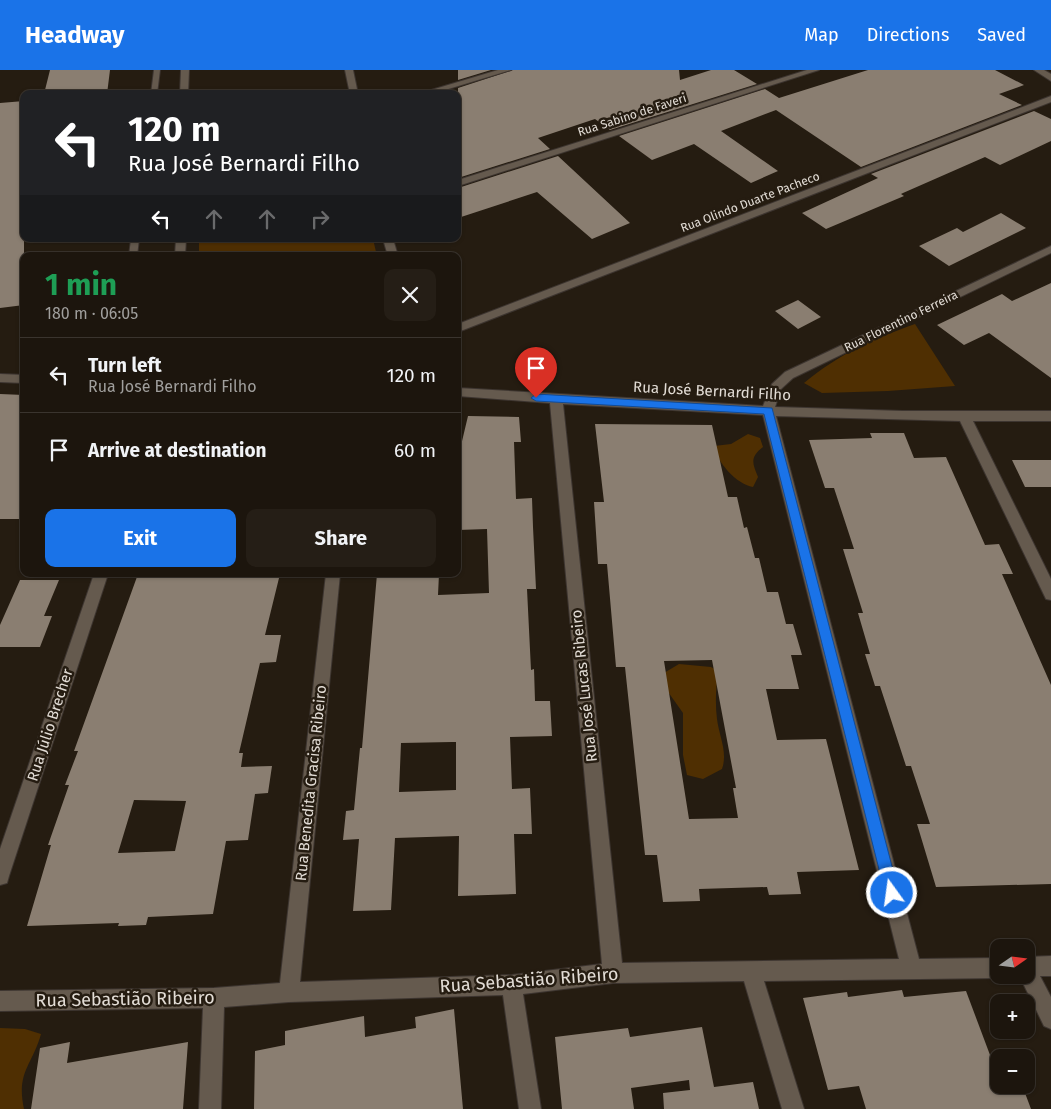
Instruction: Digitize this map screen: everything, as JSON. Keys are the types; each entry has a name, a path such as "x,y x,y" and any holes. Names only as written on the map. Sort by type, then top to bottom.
{"street":[{"path":"184,90 185,70"},
{"path":"349,70 353,90"},
{"path":"436,90 507,70"},
{"name":"Rua Sabino de Faveri","path":"461,182 815,70"},
{"path":"1038,70 1051,78"},
{"name":"Rua Olindo Duarte Pacheco","path":"461,327 1051,99"},
{"name":"Rua Florentino Ferreira","path":"768,410 776,387 789,375 1051,249"},
{"path":"0,378 20,379"},
{"name":"Rua José Bernardi Filho","path":"461,392 768,410 966,417 1051,416"},
{"name":"Rua José Lucas Ribeiro","path":"556,399 613,973"},
{"path":"768,410 912,970"},
{"path":"966,417 1051,594"},
{"name":"Rua Júlio Brecher","path":"0,876 100,577"},
{"name":"Rua Benedita Gracisa Ribeiro","path":"289,992 333,577"},
{"path":"1035,967 1051,966"},
{"name":"Rua Sebastião Ribeiro","path":"0,1001 214,998 289,992 512,985 613,973 750,973 990,968"},
{"path":"750,973 793,1109"},
{"path":"1034,984 1051,1019"},
{"path":"512,985 530,1109"},
{"path":"210,1109 214,998"}],"lane":[{"path":"154,90 157,70"}],"shaded area":[{"path":"199,242 374,242 376,252 199,252"},
{"path":"915,324 955,386 822,393 804,383 830,364 857,348"},
{"path":"748,434 760,438 763,447 753,460 758,477 753,487 740,482 728,471 719,459 714,446 731,444"},
{"path":"679,664 711,667 718,671 716,713 724,750 724,763 722,769 703,779 687,775 683,755 683,713 666,689 664,673"},
{"path":"0,1028 25,1029 41,1034 23,1077 22,1096 24,1109 0,1109"}],"building":[{"path":"50,70 110,70 108,90 45,90"},
{"path":"458,70 491,70 458,80"},
{"path":"513,70 679,70 680,80 711,70 734,70 757,84 610,130 595,119 538,138 550,149 461,177 461,90 458,90 458,88"},
{"path":"868,70 995,70 1024,85 999,94 1022,105 861,167 776,110 721,131 778,171 751,183 694,144 652,160 619,136 765,89 779,98"},
{"path":"20,101 20,242 24,242 24,252 20,252 20,306 0,308 0,103"},
{"path":"1034,111 1051,119 1051,141 1000,165 985,157 901,194 904,196 826,229 802,213 878,178 871,174"},
{"path":"558,156 630,223 592,239 537,192 461,217 461,187"},
{"path":"1001,213 1026,228 949,266 919,246 957,228 963,232"},
{"path":"1051,283 1051,378 989,333 964,345 937,325 1002,294 1012,301"},
{"path":"798,300 821,317 798,329 775,311"},
{"path":"0,394 20,395 20,519 0,519"},
{"path":"468,416 519,417 521,442 514,442 516,499 532,498 536,589 527,589 531,670 534,669 535,701 550,701 552,736 510,737 512,789 530,788 532,834 514,834 516,894 458,896 459,836 395,838 391,910 353,911 359,839 343,840 346,811 354,810 360,748 362,748 377,577 439,577 438,595 489,593 487,529 461,530 461,445","holes":["456,742 456,790 399,792 401,743"]},
{"path":"595,424 712,425 728,497 737,497 744,528 747,527 755,558 759,558 767,592 778,592 786,624 793,624 802,655 791,655 799,689 766,689 777,740 826,739 859,870 797,872 801,894 769,895 767,887 699,889 700,901 663,902 657,855 645,855 625,667 616,667 607,564 598,564 594,502 604,502","holes":["712,660 736,788 733,788 738,818 689,819 664,661"]},
{"path":"870,433 904,433 914,458 946,457 985,545 999,544 1013,574 1002,574 1051,685 1051,884 936,887 917,824 930,824 911,766 906,766 880,686 875,686 865,654 870,654 858,613 863,613 843,549 854,549 834,488 825,488 809,440 872,438"},
{"path":"1012,460 1051,460 1051,487 1025,487"},
{"path":"137,577 279,577 265,635 281,635 276,662 260,663 239,753 243,753 241,767 272,766 268,793 255,794 248,840 226,841 213,914 148,917 146,925 118,926 119,923 27,926 51,845 48,845 69,785 65,785 78,751 74,751","holes":["134,800 186,801 175,851 118,853"]},
{"path":"20,580 59,580 44,616 52,616 40,647 0,647 0,625"},
{"path":"902,990 904,997 966,991 990,1055 990,1094 1025,1094 1031,1109 866,1109 859,1086 828,1090 803,998 847,992 848,997"},
{"path":"454,1009 463,1109 254,1109 255,1051 285,1045 285,1031 364,1016 365,1037 416,1028 415,1017"},
{"path":"702,1027 714,1087 753,1082 759,1109 664,1109 663,1093 690,1090 689,1080 631,1088 634,1109 562,1109 555,1037 628,1028 630,1037"},
{"path":"70,1042 67,1063 188,1042 183,1109 31,1109 40,1048"}],"route":[{"path":"536,398 719,409 768,410 892,893"}]}
